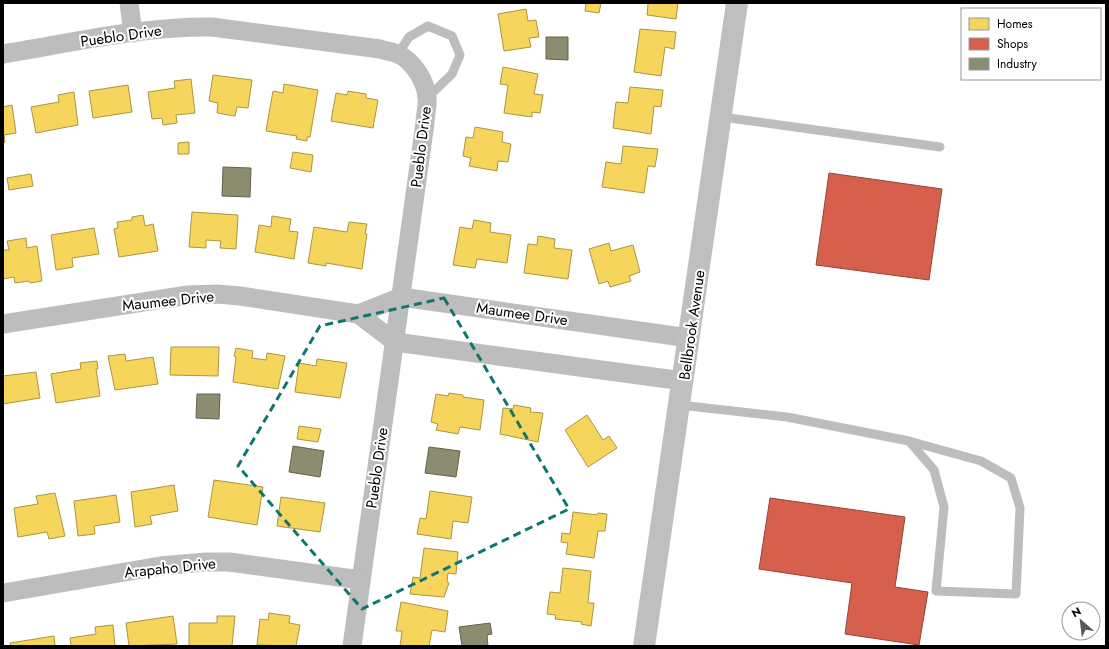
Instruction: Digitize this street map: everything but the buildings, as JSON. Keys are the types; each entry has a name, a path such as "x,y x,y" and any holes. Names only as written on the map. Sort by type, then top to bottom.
{"street":[{"path":"128,3 133,34"},
{"name":"Bellbrook Avenue","path":"644,646 722,117 737,3"},
{"name":"Pueblo Drive","path":"3,54 133,34 189,27 212,27 380,49 398,54 409,61 424,84 427,98 395,342 352,646"},
{"name":"Maumee Drive","path":"3,324 188,295 217,294 358,314 395,342 683,381"},
{"name":"Maumee Drive","path":"358,314 401,297 689,338"},
{"name":"Arapaho Drive","path":"3,593 160,566 206,562 229,562 361,580"}],"lane":[{"path":"398,54 409,37 428,26 452,36 460,55 452,74 427,98"},
{"path":"722,117 940,147"},
{"path":"680,405 787,417 909,441 981,461 1011,478 1020,508 1016,594 936,591 944,507 934,470 909,441"}],"highlighted area":[{"path":"444,298 569,509 362,609 238,466 320,326"}]}
